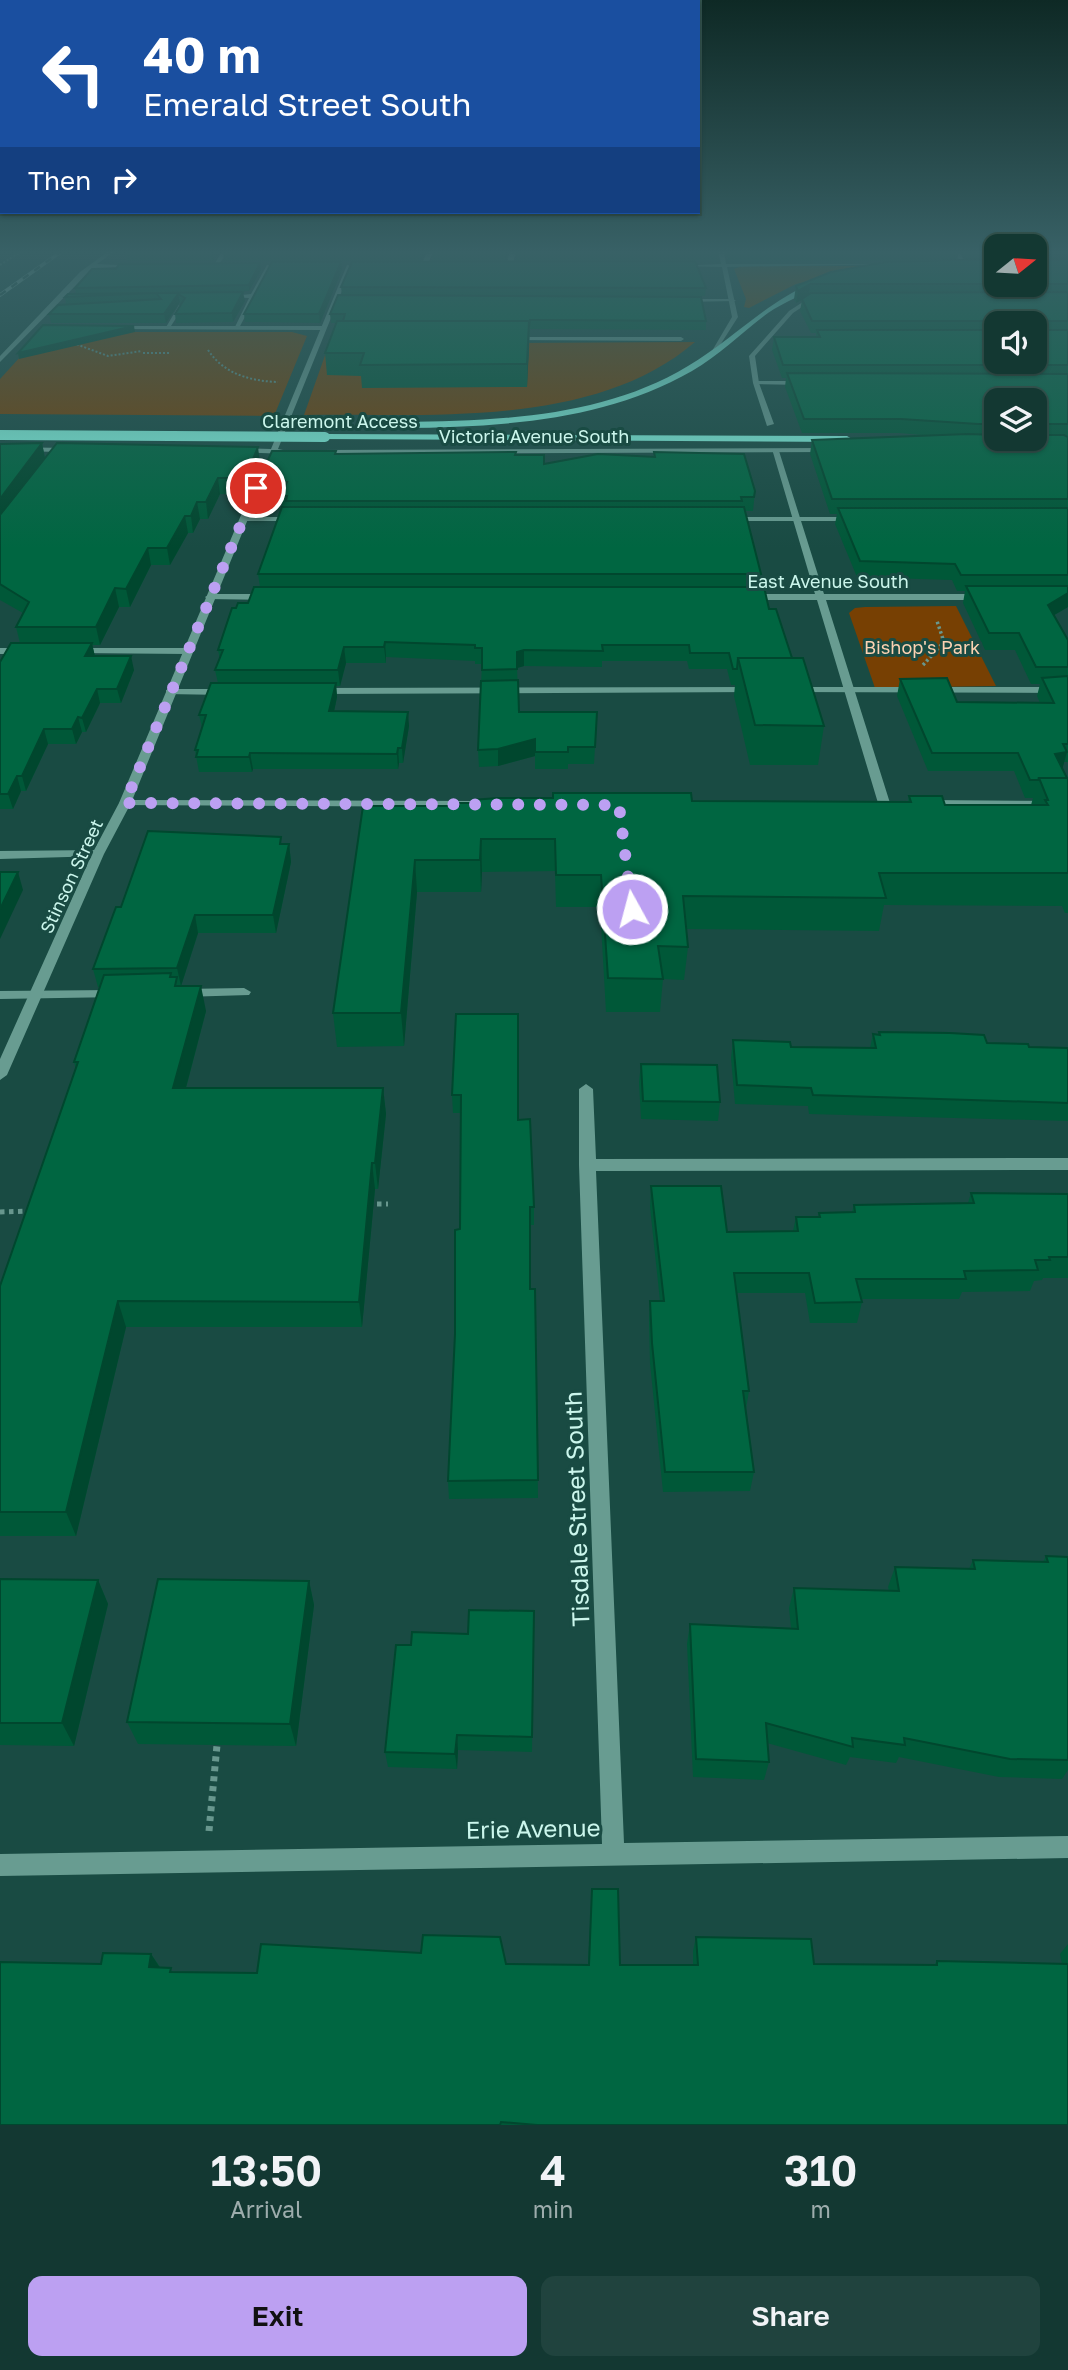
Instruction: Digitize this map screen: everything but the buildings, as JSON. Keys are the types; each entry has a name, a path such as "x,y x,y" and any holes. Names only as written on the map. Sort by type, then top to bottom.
{"main road":[{"name":"Claremont Access","path":"396,425 462,424 568,412 622,399 651,388 688,370 715,351"},
{"path":"0,424 157,425"},
{"name":"Claremont Access","path":"182,425 355,426"},
{"name":"Claremont Access","path":"0,435 859,439"}],"street":[{"name":"Stinson Street","path":"0,1074 98,854 125,803 314,350"},
{"path":"757,350 752,356 756,383 770,424"},
{"path":"756,383 810,383"},
{"path":"0,449 73,450"},
{"path":"50,463 60,450"},
{"path":"226,450 293,452"},
{"name":"Victoria Avenue South","path":"306,452 841,450"},
{"path":"775,451 883,803"},
{"path":"243,519 312,519"},
{"path":"713,519 864,519"},
{"path":"211,597 286,597"},
{"name":"East Avenue South","path":"738,597 1000,597"},
{"path":"0,651 41,651"},
{"path":"68,651 187,651"},
{"path":"308,692 764,690"},
{"path":"777,690 1068,690"},
{"path":"170,692 239,692"},
{"path":"125,803 497,804"},
{"path":"914,803 1068,804"},
{"path":"0,855 98,854"},
{"path":"174,993 244,992"},
{"path":"0,995 132,994"},
{"name":"Tisdale Street South","path":"586,1089 613,1853"},
{"path":"587,1164 1068,1164"},
{"name":"Erie Avenue","path":"0,1865 1068,1847"}],"path":[{"path":"208,351 217,363 244,378 257,382 300,382"},
{"path":"916,668 925,664 944,642 931,597"},
{"path":"360,1204 388,1203"},
{"path":"0,1212 41,1211"},
{"path":"206,1861 217,1745"}],"green space":[{"path":"26,350 301,350 274,416 0,414 0,379"},
{"path":"327,350 683,350 654,370 609,390 560,403 456,414 304,415"},
{"name":"Bishop's Park","path":"956,606 996,686 875,688 849,613 855,608 865,607"}],"route":[{"path":"256,488 125,803 619,805 632,909"}]}
